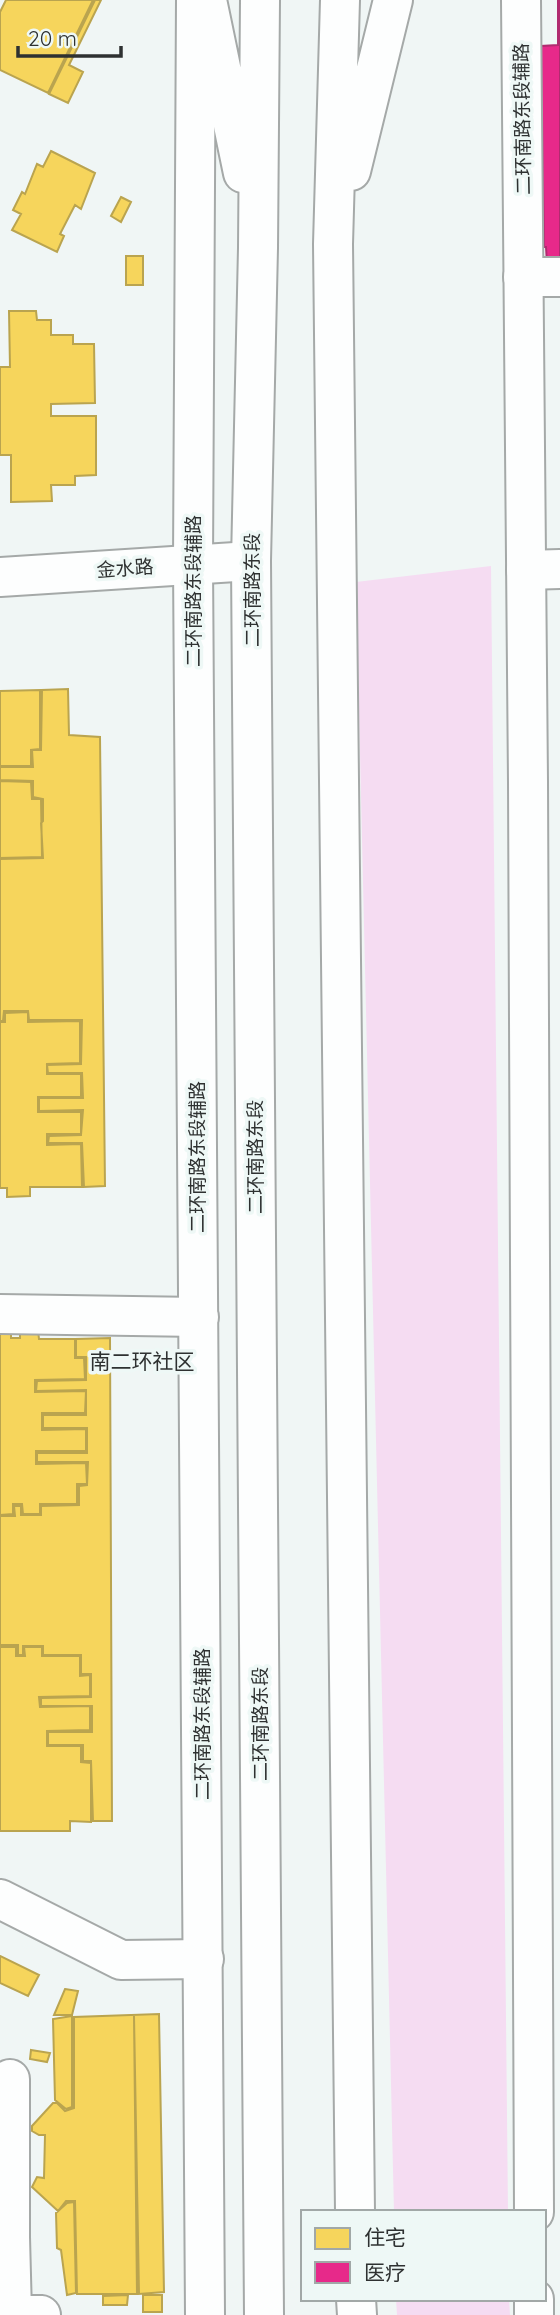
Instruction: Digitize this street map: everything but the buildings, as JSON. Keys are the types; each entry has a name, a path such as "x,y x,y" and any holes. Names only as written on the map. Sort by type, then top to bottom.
{"main road":[{"name":"二环南路东段辅路","path":"196,0 193,563 205,2315"},
{"path":"206,0 258,248"},
{"name":"二环南路东段","path":"260,0 251,561 264,2315"},
{"path":"340,0 333,244 355,2210"},
{"path":"333,244 393,0"},
{"name":"二环南路东段辅路","path":"521,0 542,277 543,569 534,2210"},
{"name":"金水路","path":"0,577 251,561"},
{"path":"0,1314 199,1317"},
{"path":"0,1899 121,1960 204,1959"},
{"path":"10,2079 5,2234 12,2314 41,2315"}],"shaded area":[{"path":"491,566 508,2210 394,2210 356,582"},
{"path":"396,2301 509,2301 510,2315 397,2315"}],"district":[{"name":"南二环社区","path":"142,1362"}]}
